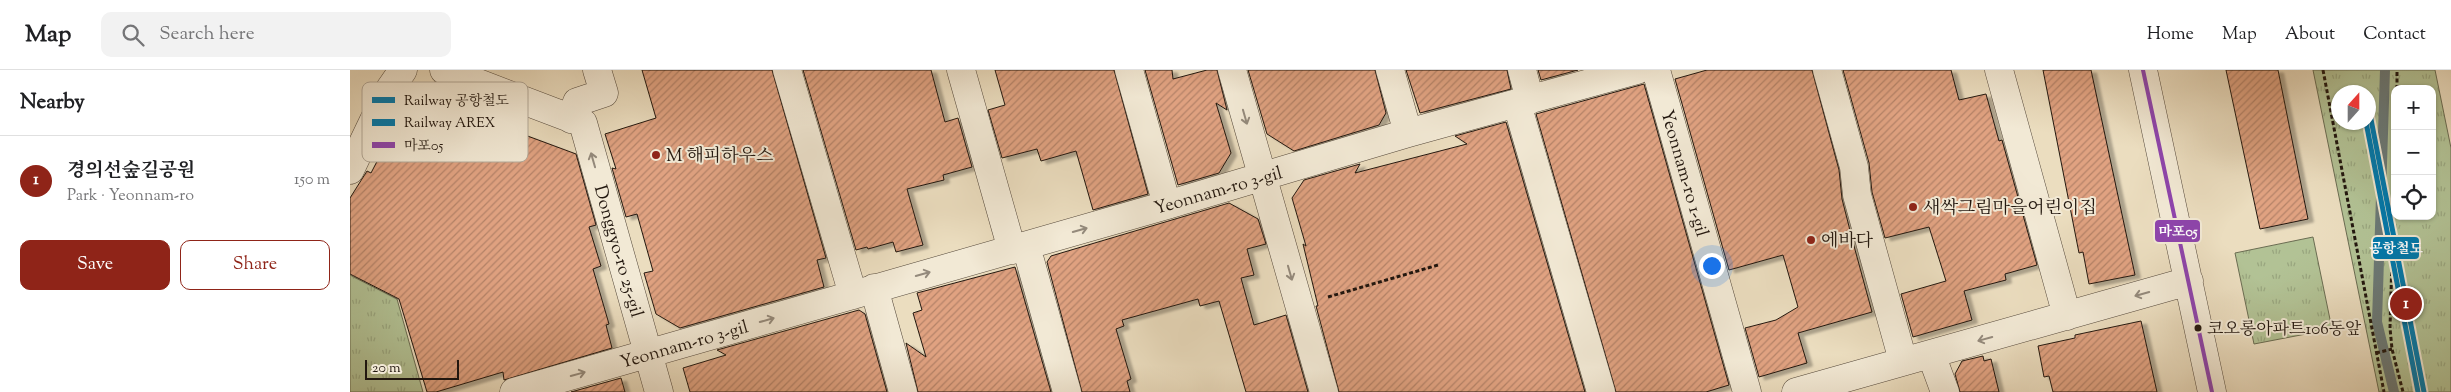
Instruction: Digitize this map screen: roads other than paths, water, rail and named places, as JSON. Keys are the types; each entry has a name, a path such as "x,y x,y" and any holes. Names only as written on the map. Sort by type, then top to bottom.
{"street":[{"path":"395,82 403,70"},
{"name":"Donggyo-ro 25-gil","path":"444,70 475,82"},
{"path":"570,119 577,102 604,93 597,70"},
{"path":"787,70 864,292 903,392"},
{"path":"961,70 1067,392"},
{"path":"1129,70 1167,205"},
{"path":"1232,70 1324,392"},
{"path":"1390,70 1408,133"},
{"path":"1522,70 1524,102 1601,392"},
{"name":"Yeonnam-ro 3-gil","path":"514,392 1019,248 1408,133 1637,70"},
{"name":"Yeonnam-ro 1-gil","path":"1656,70 1747,392"},
{"path":"1827,70 1854,167 1857,195 1903,361"},
{"path":"1999,70 2068,316"},
{"path":"2143,70 2212,392"},
{"name":"Donggyo-ro 25-gil","path":"528,103 583,123 659,392"},
{"path":"350,170 362,145"},
{"path":"1796,392 2188,281"},
{"path":"1931,354 1945,392"}],"waterway":[{"path":"2385,70 2377,322 2394,392"}],"rail line":[{"name":"AREX","path":"2368,130 2418,392"},
{"name":"공항철도","path":"2373,130 2424,392"}],"place":[{"name":"M 해피하우스","path":"656,155"},
{"name":"새싹그림마을어린이집","path":"1913,207"},
{"name":"에바다","path":"1811,240"},
{"name":"경의선숲길공원","path":"2406,304"},
{"name":"코오롱아파트106동앞","path":"2198,328"}]}
